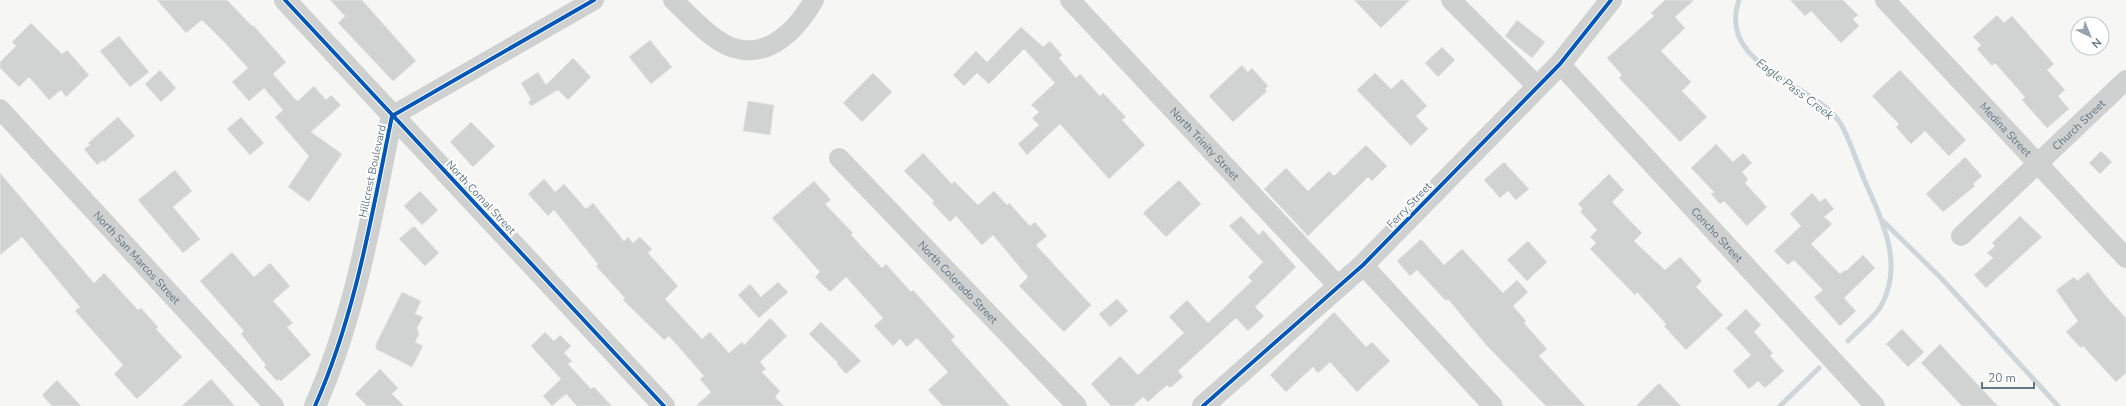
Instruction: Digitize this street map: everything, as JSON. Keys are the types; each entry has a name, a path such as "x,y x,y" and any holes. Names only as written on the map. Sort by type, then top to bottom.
{"street":[{"name":"North Comal Street","path":"285,0 664,406"},
{"name":"Hillcrest Boulevard","path":"315,406 332,364 359,278 392,116 594,0"},
{"path":"673,0 718,40 733,48 751,50 770,46 788,35 803,20 814,0"},
{"name":"North Trinity Street","path":"1070,0 1339,287"},
{"path":"1451,0 1538,87"},
{"name":"Ferry Street","path":"1203,406 1363,265 1560,64 1611,0"},
{"name":"Medina Street","path":"1886,0 2126,258"},
{"name":"Concho Street","path":"1560,64 1875,406"},
{"name":"Church Street","path":"1961,236 2126,80"},
{"name":"North San Marcos Street","path":"0,109 274,406"},
{"name":"North Colorado Street","path":"839,158 1077,406"},
{"path":"1363,265 1493,406"}],"building":[{"path":"157,0 227,0 252,26 253,25 286,62 273,74 295,99 298,101 314,86 326,100 331,95 341,105 311,132 342,154 309,202 288,187 309,156 275,117 283,110 264,88 249,101 232,82 248,68 202,20 186,33"},
{"path":"330,0 362,0 416,61 393,81 338,23 345,16"},
{"path":"1354,0 1410,0 1381,28"},
{"path":"1665,0 1694,0 1675,17 1685,28 1661,51 1691,82 1682,91 1707,117 1680,142 1619,78 1622,75 1607,58 1654,16 1651,13"},
{"path":"1790,0 1843,0 1858,15 1853,19 1859,26 1841,43 1811,11 1805,16"},
{"path":"1997,15 2004,23 2012,16 2054,64 2047,70 2065,90 2058,96 2069,109 2047,128 2022,100 2025,97 1995,63 1992,66 1977,49 1981,45 1973,37"},
{"path":"1517,20 1545,42 1532,58 1505,36"},
{"path":"31,23 62,54 67,50 89,75 66,97 61,90 49,100 29,77 19,87 0,68 0,62 16,46 12,42"},
{"path":"1021,27 1043,47 1050,41 1062,55 1059,58 1076,78 1080,74 1100,96 1103,93 1126,117 1122,120 1145,145 1109,179 1060,124 1027,155 1018,144 1039,125 1032,118 1039,112 1031,105 1055,83 1024,49 989,84 977,73 964,86 953,75 976,51 987,62"},
{"path":"119,36 149,72 130,87 100,51"},
{"path":"650,40 672,67 651,84 629,57"},
{"path":"1442,47 1455,60 1438,77 1425,63"},
{"path":"573,58 591,77 568,100 558,90 531,106 528,102 531,100 521,83 538,72 546,85"},
{"path":"1242,65 1248,72 1252,68 1268,86 1265,89 1267,91 1233,122 1209,96"},
{"path":"160,70 176,88 161,102 145,84"},
{"path":"1900,70 1966,140 1949,156 1925,131 1911,144 1896,127 1899,124 1872,96"},
{"path":"873,73 892,92 862,122 843,103"},
{"path":"1375,73 1391,89 1402,79 1427,106 1416,116 1428,129 1411,146 1357,90"},
{"path":"748,101 774,105 770,135 743,131"},
{"path":"118,117 135,136 104,162 103,160 97,165 84,149 90,145 88,143"},
{"path":"241,117 264,143 250,155 227,129"},
{"path":"471,122 495,146 473,167 450,142"},
{"path":"1716,144 1733,162 1743,153 1752,163 1742,172 1748,179 1745,183 1767,207 1747,226 1724,201 1720,204 1711,194 1714,192 1691,168"},
{"path":"1366,145 1387,166 1372,181 1368,177 1308,236 1264,189 1286,168 1308,191 1329,171 1334,176"},
{"path":"2101,151 2112,162 2100,174 2089,163"},
{"path":"923,153 952,184 954,181 978,205 994,191 1007,205 1009,203 1030,226 1035,222 1047,236 1036,245 1091,305 1064,332 1019,286 1028,277 993,235 982,245 956,216 950,222 932,203 934,201 904,171"},
{"path":"1965,157 1982,176 1973,184 1975,186 1943,212 1926,194"},
{"path":"1504,162 1529,189 1516,200 1508,191 1500,198 1484,180"},
{"path":"175,170 192,191 173,207 200,239 183,253 138,200"},
{"path":"0,173 94,283 104,273 138,310 141,308 158,327 156,329 182,357 137,399 114,374 123,365 75,311 80,307 22,237 0,255"},
{"path":"1609,174 1624,190 1612,202 1642,233 1634,241 1665,270 1680,257 1702,281 1696,287 1723,315 1686,350 1664,326 1666,324 1637,292 1635,295 1590,249 1596,243 1590,237 1597,230 1580,211 1583,209 1578,204"},
{"path":"544,179 555,192 564,184 586,209 593,203 624,241 628,237 633,243 640,237 652,249 648,253 678,286 665,299 702,339 710,332 729,353 742,342 744,345 770,318 787,336 760,362 766,369 762,372 780,391 775,397 784,406 696,406 711,392 700,379 704,376 669,336 664,340 623,300 625,298 596,266 598,264 554,210 548,216 528,194"},
{"path":"1179,180 1201,204 1166,237 1143,213"},
{"path":"814,181 831,200 825,204 853,233 851,235 882,268 886,264 911,292 913,290 955,337 951,340 1010,406 943,406 928,390 948,372 917,338 907,347 900,339 893,346 874,326 883,318 846,277 830,292 815,277 820,272 772,218"},
{"path":"420,191 438,210 422,225 404,206"},
{"path":"1812,193 1820,202 1825,198 1834,209 1824,217 1832,224 1811,244 1840,274 1845,270 1846,271 1863,255 1875,268 1844,298 1856,311 1840,326 1814,297 1823,290 1794,260 1788,265 1774,251 1801,226 1790,214"},
{"path":"1241,216 1259,235 1263,230 1296,267 1255,307 1264,316 1248,331 1236,318 1178,371 1183,377 1170,388 1167,385 1148,402 1143,397 1133,406 1111,406 1091,384 1120,356 1138,375 1184,333 1169,317 1187,300 1208,323 1252,281 1248,277 1263,262 1229,226"},
{"path":"2020,216 2042,237 1986,288 1974,275 1993,258 1987,253 1995,246 1992,243"},
{"path":"414,226 439,253 425,266 399,239"},
{"path":"1421,239 1444,265 1462,249 1503,293 1517,280 1528,292 1513,306 1526,321 1524,323 1547,349 1539,356 1585,406 1546,406 1487,346 1448,299 1446,301 1417,270 1410,276 1397,261"},
{"path":"1528,241 1547,262 1527,281 1507,260"},
{"path":"232,252 254,277 270,263 290,286 273,301 293,323 287,327 311,355 281,381 279,379 277,381 264,367 266,365 241,334 244,331 200,281"},
{"path":"2088,272 2105,295 2126,318 2126,373 2116,382 2083,346 2081,348 2066,332 2078,321 2056,290 2074,277 2077,281"},
{"path":"778,282 788,292 759,318 738,295 750,284 761,297"},
{"path":"402,292 421,301 415,314 423,317 417,328 419,334 415,342 423,346 412,367 376,349 376,344"},
{"path":"1117,299 1128,311 1110,327 1099,314"},
{"path":"1746,309 1761,325 1754,332 1773,353 1770,356 1784,371 1765,388 1758,381 1749,389 1733,371 1751,355 1726,328"},
{"path":"1334,312 1366,347 1372,342 1390,361 1357,392 1330,362 1318,373 1313,367 1286,392 1270,375"},
{"path":"821,322 861,361 846,374 837,364 838,363 809,334"},
{"path":"1902,329 1924,352 1908,367 1886,344"},
{"path":"545,332 554,341 560,335 571,346 564,353 572,361 568,364 591,389 594,387 612,406 577,406 566,394 552,406 543,396 561,379 531,346"},
{"path":"1940,344 1998,406 1962,406 1921,363"},
{"path":"380,369 398,388 392,394 404,406 367,406 355,394"},
{"path":"211,379 235,406 182,406"},
{"path":"57,380 81,406 52,406 42,395"},
{"path":"1659,383 1681,406 1636,406"}],"waterway":[{"name":"Eagle Pass Creek","path":"1739,0 1736,22 1741,41 1753,57 1825,107 1839,121 1849,140 1883,225 1891,257 1891,274 1888,290 1878,310 1848,341"},
{"path":"1883,221 1942,279 2058,406"},
{"path":"1780,406 1819,368"}],"cycle path":[{"path":"285,0 664,406"},
{"path":"315,406 342,336 352,299 370,226 392,116 594,0"},
{"path":"1203,406 1363,265 1560,64 1611,0"}]}
